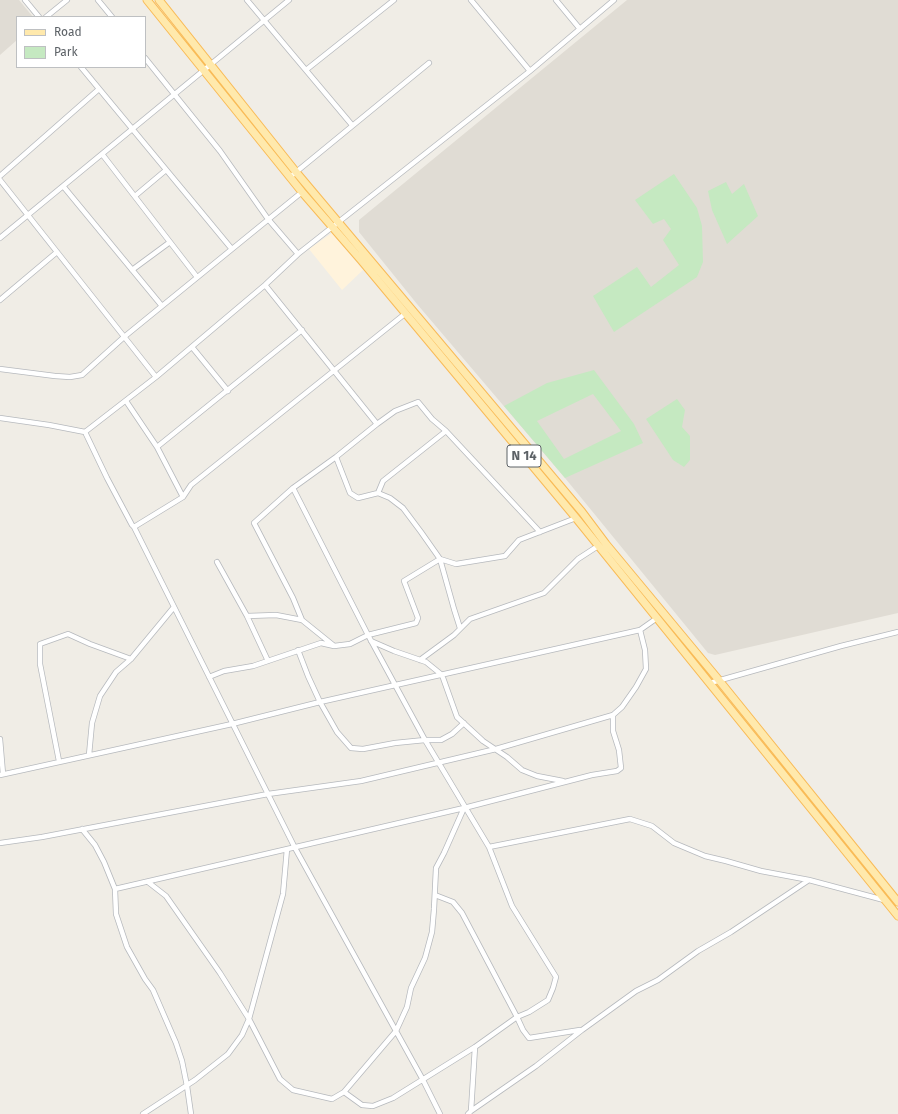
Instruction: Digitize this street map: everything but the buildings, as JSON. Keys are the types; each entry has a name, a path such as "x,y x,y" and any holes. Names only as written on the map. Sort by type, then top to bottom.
{"main road":[{"name":"N 14","path":"147,0 302,192 406,313 576,518 898,916"},
{"name":"N 14","path":"159,0 296,172 571,500 898,902"}],"street":[{"path":"25,0 38,16"},
{"path":"47,16 67,0"},
{"path":"98,0 111,16"},
{"path":"247,0 352,125"},
{"path":"0,238 289,0"},
{"path":"306,70 394,0"},
{"path":"471,0 530,71"},
{"path":"556,0 580,29"},
{"path":"0,418 50,425 85,432 126,401 192,347 265,285 298,254 530,71 614,0"},
{"path":"146,59 220,150 268,219 298,254"},
{"path":"290,177 429,63"},
{"path":"82,68 231,248"},
{"path":"0,176 99,89"},
{"path":"102,154 197,277"},
{"path":"135,196 166,170"},
{"path":"0,180 156,377"},
{"path":"63,186 162,306"},
{"path":"0,369 55,376 70,377 82,375 124,337 231,248 302,192"},
{"path":"132,270 170,242"},
{"path":"0,300 57,252"},
{"path":"265,285 377,424"},
{"path":"134,526 183,497 191,485 406,313"},
{"path":"157,448 302,330"},
{"path":"192,347 228,391"},
{"path":"126,401 157,448 183,497"},
{"path":"302,620 293,598 254,523 293,488 336,457 377,424 395,411 418,402 432,419 446,431 540,532"},
{"path":"378,493 383,481 446,431"},
{"path":"85,432 114,491 132,525 134,526 295,848 423,1080 440,1114"},
{"path":"336,457 350,493 358,498 378,493 390,498 403,508 440,559 460,628"},
{"path":"293,488 371,641 425,740 464,808 489,847 512,906 556,977 548,1000 529,1012 517,1017 475,1047 393,1098 373,1106 362,1105 344,1092"},
{"path":"209,677 224,671 253,666 322,643 334,646 350,644 368,635 416,622 418,618 404,581 440,559 456,564 505,556 519,540 576,518"},
{"path":"420,660 454,635 470,619 544,593 578,558 598,546"},
{"path":"216,562 247,616 268,661"},
{"path":"89,755 92,723 100,696 116,672 131,659 174,606"},
{"path":"247,616 276,615 302,620 334,646"},
{"path":"0,739 2,774 232,724 320,702 640,630 657,618"},
{"path":"0,843 42,837 268,794 361,781 496,749 613,715 622,707 646,669 645,650 640,630"},
{"path":"710,683 898,632"},
{"path":"59,762 40,664 40,644 68,634 131,659"},
{"path":"371,641 426,662 442,675 457,716 483,741 507,757 522,770 537,776 564,782"},
{"path":"298,650 320,702 337,732 351,748 363,749 395,743 441,740 452,734 464,723"},
{"path":"115,889 464,808 617,770 621,768 619,750 613,731 613,715"},
{"path":"148,882 166,896 220,973 249,1019 280,1079 293,1090 332,1099 344,1092 396,1031 407,1007 411,988 425,958 432,932 436,868 464,808"},
{"path":"489,847 630,819 652,826 674,843 705,856 761,871 809,880 886,900"},
{"path":"82,829 104,862 115,889 116,914 127,947 153,990 176,1043 182,1061 191,1114"},
{"path":"143,1114 187,1086 228,1054 242,1035 249,1019 283,894 287,849"},
{"path":"470,1113 536,1066 636,991 658,980 698,951 730,932 809,880"},
{"path":"435,895 453,902 462,913 523,1030 529,1038 582,1030"},
{"path":"470,1113 475,1047"}],"shaded area":[{"path":"0,0 19,0 32,16 16,16 16,41 0,55"},
{"path":"627,0 898,0 898,613 715,655 708,653 565,478 417,304 359,232 359,220"},
{"path":"332,233 363,270 342,290 309,249"}],"green space":[{"path":"674,174 697,208 702,226 703,262 697,277 614,332 593,296 637,267 651,287 679,265 663,240 671,229 664,219 653,224 635,200"},
{"path":"726,182 732,194 744,184 758,216 727,244 712,210 708,191"},
{"path":"594,370 634,424 643,443 565,478 504,406 547,383","holes":["593,394 621,431 564,459 537,421"]},
{"path":"677,399 685,410 682,427 690,436 690,460 684,467 673,460 646,419"}]}
